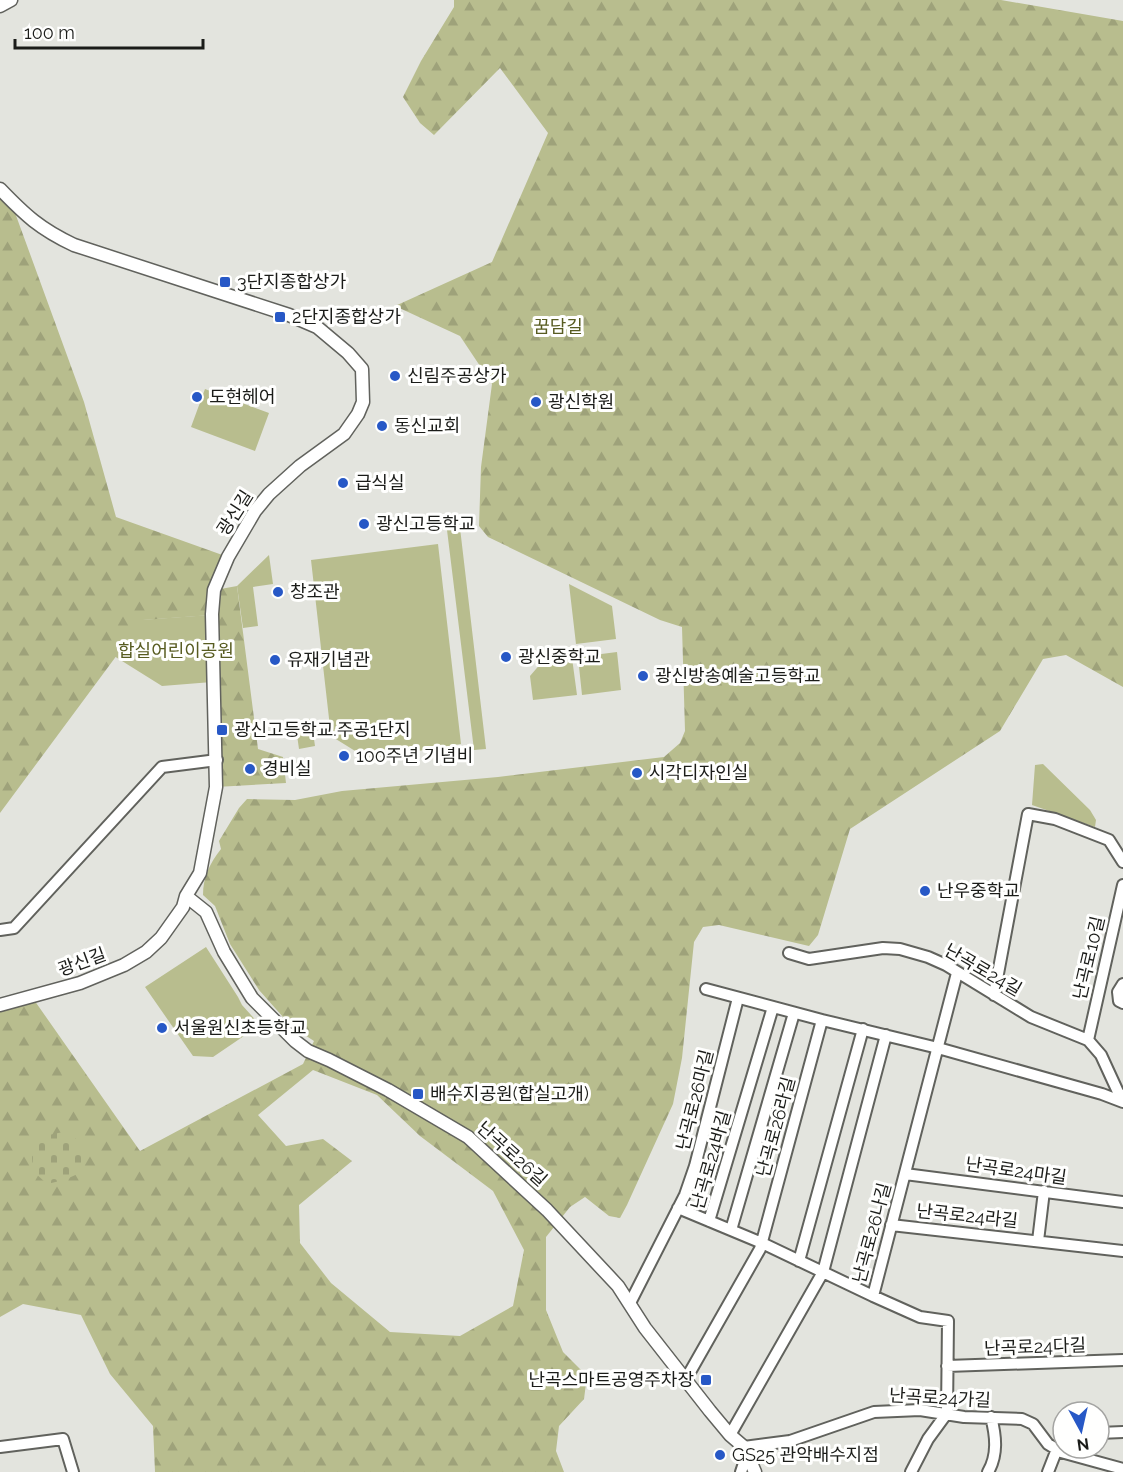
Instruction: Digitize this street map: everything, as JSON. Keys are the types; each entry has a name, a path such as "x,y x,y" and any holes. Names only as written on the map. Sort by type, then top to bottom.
{"street":[{"path":"0,6 11,0"},
{"name":"광신길","path":"0,189 29,218 49,233 74,245 289,315 318,327 348,353 362,369 363,402 358,414 344,434 300,466 269,494 255,511 228,557 214,590 212,614 216,787 200,873 186,896 183,908 168,930 137,958 80,984 0,1005"},
{"path":"0,930 14,928 162,767 217,760"},
{"path":"994,995 1028,814 1055,819 1109,840 1123,862"},
{"name":"난곡로10길","path":"1088,1040 1123,885"},
{"name":"난곡로26길","path":"186,896 206,912 224,952 252,998 295,1041 308,1051 388,1090 468,1137 554,1217 618,1286 645,1328 745,1451 755,1472"},
{"name":"난곡로24길","path":"789,953 809,959 883,948 900,948 928,957 1031,1017 1088,1040"},
{"path":"938,1048 957,973"},
{"path":"1100,984 1120,988 1119,1001 1123,1003"},
{"path":"706,989 938,1048 1123,1100"},
{"name":"난곡로26마길","path":"630,1303 678,1208 695,1166 738,998"},
{"name":"난곡로24바길","path":"731,1230 710,1221 773,1007"},
{"path":"794,1013 731,1230 873,1296"},
{"name":"난곡로26라길","path":"686,1379 760,1250 822,1020"},
{"path":"799,1261 863,1029"},
{"path":"730,1435 823,1272 886,1035"},
{"path":"1088,1040 1101,1054 1123,1100"},
{"name":"난곡로26나길","path":"938,1048 873,1296 920,1317 948,1321 947,1413"},
{"name":"난곡로24마길","path":"905,1174 1123,1202"},
{"name":"난곡로24라길","path":"1038,1240 1044,1191"},
{"path":"678,1208 710,1221"},
{"name":"난곡로24라길","path":"891,1225 1123,1251"},
{"name":"난곡로24다길","path":"947,1366 1123,1360"},
{"name":"난곡로24가길","path":"745,1451 789,1441 874,1412 920,1410 964,1417 1022,1419 1033,1424 1048,1444 1051,1444"},
{"path":"911,1472 922,1449 947,1413"},
{"path":"988,1472 993,1464 996,1445 991,1418"},
{"path":"0,1447 63,1439 73,1472"},
{"path":"741,1472 745,1451"},
{"path":"1086,1472 1090,1460"},
{"name":"난곡로24가길","path":"1090,1460 1123,1469"}],"green space":[{"name":"꿈담길","path":"454,0 1001,0 1123,21 1123,687 1066,655 1043,659 1000,731 850,829 818,935 809,946 719,925 703,927 694,942 682,1058 673,1104 627,1205 620,1218 609,1216 585,1197 570,1207 546,1237 546,1310 563,1352 587,1376 584,1399 559,1426 556,1451 564,1472 155,1472 153,1426 110,1374 81,1315 23,1304 0,1317 0,1005 32,997 140,1151 303,1064 314,1041 291,1026 259,990 230,944 215,906 203,895 208,870 221,849 219,841 247,799 295,800 342,791 498,777 664,757 680,743 685,731 682,627 660,620 488,537 479,526 481,467 492,384 460,336 395,306 492,262 548,133 500,68 434,135 420,123 403,97 421,61 454,7","holes":["313,1070 377,1095 420,1136 493,1191 524,1250 513,1306 460,1336 390,1332 331,1283 300,1243 299,1205 352,1161 323,1139 286,1146 258,1115"]},
{"path":"0,189 10,199 84,402 116,517 228,557 215,590 237,586 258,749 283,757 286,783 216,787 212,615 143,620 0,813"},
{"path":"205,389 269,413 255,451 191,427"},
{"path":"460,528 486,749 474,750 447,530"},
{"path":"438,544 461,744 368,759 331,736 311,560"},
{"path":"269,555 273,584 253,587 258,626 243,628 237,586"},
{"path":"569,584 612,606 616,639 576,644"},
{"name":"합실어린이공원","path":"210,615 212,682 162,686 114,656 140,620"},
{"path":"617,652 621,690 582,695 578,657"},
{"path":"572,658 577,695 533,700 530,676 542,662"},
{"path":"311,719 315,746 299,749 295,721"},
{"path":"1043,764 1090,810 1096,820 1095,827 1032,805 1035,765"},
{"path":"206,947 242,1005 260,1025 213,1057 193,1056 145,987"},
{"path":"63,1132 82,1142 86,1160 80,1173 47,1184 33,1171 32,1156 40,1137"}],"place":[{"name":"3단지종합상가","path":"225,282"},
{"name":"2단지종합상가","path":"280,317"},
{"name":"신림주공상가","path":"395,376"},
{"name":"도현헤어","path":"197,397"},
{"name":"광신학원","path":"536,402"},
{"name":"동신교회","path":"382,426"},
{"name":"급식실","path":"343,483"},
{"name":"광신고등학교","path":"364,524"},
{"name":"창조관","path":"278,592"},
{"name":"광신중학교","path":"506,657"},
{"name":"유재기념관","path":"275,660"},
{"name":"광신방송예술고등학교","path":"643,676"},
{"name":"광신고등학교.주공1단지","path":"222,730"},
{"name":"100주년 기념비","path":"344,756"},
{"name":"경비실","path":"250,769"},
{"name":"시각디자인실","path":"637,773"},
{"name":"난우중학교","path":"925,891"},
{"name":"서울원신초등학교","path":"162,1028"},
{"name":"배수지공원(합실고개)","path":"418,1094"},
{"name":"난곡스마트공영주차장","path":"706,1380"},
{"name":"GS25 관악배수지점","path":"720,1455"}]}
